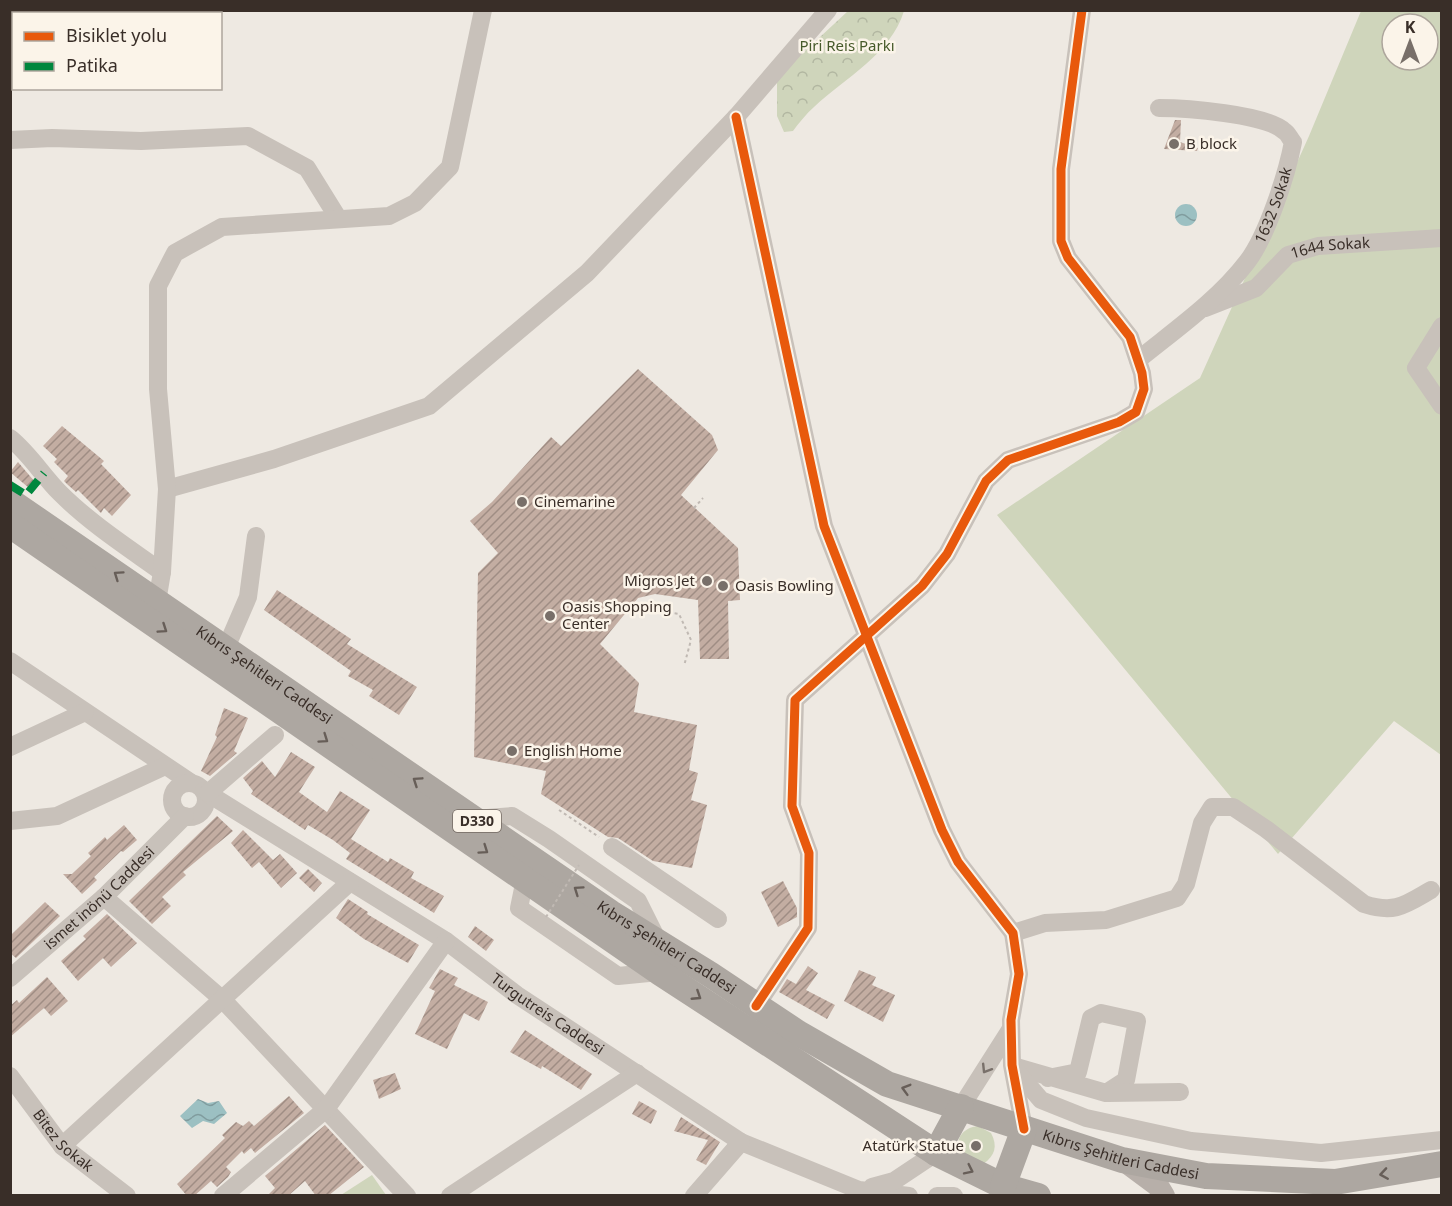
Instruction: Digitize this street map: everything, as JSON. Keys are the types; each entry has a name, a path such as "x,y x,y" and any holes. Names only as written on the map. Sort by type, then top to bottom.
{"highway":[{"name":"Kıbrıs Şehitleri Caddesi","path":"10,501 611,913 756,1006 887,1084 1122,1160 1206,1176 1335,1182 1442,1164"},
{"name":"Kıbrıs Şehitleri Caddesi","path":"10,525 659,972 936,1153 1001,1191 1038,1196"},
{"path":"936,1153 961,1107"},
{"path":"1001,1191 1024,1129"}],"main road":[{"path":"1122,1160 1158,1186 1164,1196"}],"street":[{"path":"157,602 162,572 166,489 158,389 158,286 175,253 222,227 389,216 414,203 450,167 483,10"},
{"path":"166,489 274,459 429,406 587,273 736,117 828,10"},
{"path":"756,1006 808,928 809,853 792,806 795,700 922,586 947,554 986,481 1008,460 1119,422 1136,412 1144,389 1130,337 1068,258 1061,241 1061,169 1082,10"},
{"name":"1632 Sokak","path":"1138,360 1201,309 1248,261 1288,170 1293,142 1284,130 1254,119 1188,108 1159,108"},
{"path":"736,117 824,526 868,634 942,830 958,862 1013,933 1019,974 1010,1030 1012,1065 1024,1129"},
{"path":"10,140 141,141 248,136 307,168 338,218"},
{"name":"1644 Sokak","path":"1201,309 1256,288 1288,255 1318,246 1442,238"},
{"path":"1442,326 1416,369 1442,406"},
{"path":"10,438 27,451 58,492 90,520 162,572"},
{"path":"226,648 248,597 256,536"},
{"name":"Turgutreis Caddesi","path":"10,661 206,795 446,941 517,995 741,1142 859,1190 909,1196"},
{"path":"10,747 86,712"},
{"path":"10,821 57,816 165,766 177,807 197,815 206,795 275,735"},
{"name":"ismet inönü Caddesi","path":"10,978 104,897 165,836 177,807 176,789 206,795"},
{"path":"1013,933 1045,923 1106,920 1177,898 1186,884 1202,823 1212,807 1233,807 1266,829 1364,904 1383,910 1401,907 1431,890"},
{"path":"610,845 718,920"},
{"path":"62,1146 224,1000 350,882"},
{"path":"104,897 224,1000 407,1196"},
{"path":"223,1196 326,1109 446,941"},
{"path":"1048,1078 1078,1072 1091,1018 1101,1013 1137,1021 1126,1080 1106,1093"},
{"path":"961,1107 1010,1030"},
{"path":"1012,1065 1048,1078 1106,1093 1180,1092"},
{"path":"1012,1065 1041,1100 1086,1118 1191,1141 1321,1153 1442,1140"},
{"path":"450,1196 637,1073"},
{"name":"Bitez Sokak","path":"10,1076 62,1146 127,1196"},
{"path":"694,1196 741,1142"},
{"path":"859,1190 894,1181 936,1153"},
{"path":"938,1196 954,1196"}],"path":[{"path":"694,508 703,498"},
{"path":"639,608 679,614 691,640 684,666"},
{"path":"559,810 610,845"},
{"path":"546,917 579,865"}],"green space":[{"name":"Piri Reis Parkı","path":"848,11 904,11 898,26 878,53 826,96 793,131 784,132 777,116 777,77"},
{"path":"1361,11 1441,11 1441,755 1394,721 1278,854 997,515 1200,378 1309,136"},
{"path":"978,1126 991,1133 995,1146 993,1154 983,1164 958,1152 958,1142 962,1134"},
{"path":"372,1175 386,1195 341,1195"}],"water":[{"path":"1182,204 1190,204 1197,211 1197,219 1190,226 1182,226 1175,219 1175,211"},
{"path":"198,1099 208,1103 219,1101 227,1113 214,1124 203,1121 192,1128 180,1116"}],"building":[{"path":"1175,120 1181,120 1180,142 1198,148 1197,151 1164,149"},
{"name":"Oasis Shopping Center","path":"638,369 712,435 718,450 681,495 738,548 740,600 728,601 729,659 700,659 698,600 655,594 638,598 600,644 639,683 634,712 697,725 689,770 698,773 691,800 707,805 692,868 653,861 618,838 608,837 541,794 546,771 474,757 478,573 498,553 470,521 492,502 551,437 561,446"},
{"path":"62,426 104,461 101,464 131,495 112,516 104,508 101,513 78,490 76,492 64,481 68,476 54,462 57,459 43,446"},
{"path":"18,462 35,482 29,488 10,472"},
{"path":"277,590 351,639 347,644 417,687 399,715 369,696 373,690 348,676 351,671 264,610"},
{"path":"224,708 248,718 234,751 237,753 210,776 201,771 217,737 215,735"},
{"path":"291,752 315,767 299,792 327,812 340,791 370,810 351,839 388,862 390,858 414,872 411,878 444,896 434,913 346,859 350,853 333,840 308,825 305,830 251,794 253,791 243,778 262,761 275,777"},
{"path":"217,816 233,831 183,872 186,875 162,897 171,906 152,924 129,901"},
{"path":"124,825 137,840 123,852 121,851 94,877 97,880 82,894 63,874 72,874 91,856 88,853 105,837 107,840"},
{"path":"243,830 273,860 280,854 297,873 281,888 259,862 252,868 231,843"},
{"path":"308,869 322,883 314,892 299,878"},
{"path":"783,881 797,908 797,917 778,927 761,892"},
{"path":"348,899 368,912 367,914 419,945 408,963 364,939 336,918"},
{"path":"45,902 60,916 16,958 10,953 10,936"},
{"path":"107,914 137,943 111,967 103,958 78,981 61,961 86,939 83,936"},
{"path":"475,926 494,940 486,951 468,937"},
{"path":"808,966 818,973 806,990 835,1005 827,1019 779,992 787,979 796,984"},
{"path":"440,969 458,978 454,985 488,1002 479,1021 464,1013 447,1049 415,1034 435,991 429,988"},
{"path":"859,970 876,977 872,985 895,995 883,1022 844,1001"},
{"path":"47,977 68,1001 51,1016 44,1008 10,1037 10,1006 17,1000 19,1003"},
{"path":"525,1030 592,1074 581,1090 542,1066 541,1069 510,1052"},
{"path":"395,1073 401,1089 379,1099 373,1080"},
{"path":"289,1096 304,1113 255,1153 251,1148 244,1154 242,1151 226,1167 231,1172 217,1187 211,1181 194,1196 187,1196 177,1184 225,1138 222,1135 236,1122 243,1126 249,1121 254,1126"},
{"path":"639,1101 657,1111 651,1124 632,1114"},
{"path":"681,1117 720,1142 706,1165 696,1160 708,1140 674,1131"},
{"path":"325,1125 364,1167 328,1196 316,1196 305,1181 288,1196 267,1196 275,1188 265,1176"}],"marked path":[{"path":"10,485 26,495 44,473"}],"cycle path":[{"path":"756,1006 808,928 809,853 792,806 795,700 922,586 947,554 986,481 1008,460 1119,422 1136,412 1144,389 1142,373 1130,337 1068,258 1061,241 1061,169 1082,10"},
{"path":"736,117 824,526 942,830 958,862 1013,933 1019,974 1011,1020 1012,1065 1024,1129"}],"place":[{"name":"B block","path":"1174,144"},
{"name":"Cinemarine","path":"522,502"},
{"name":"Migros Jet","path":"707,581"},
{"name":"Oasis Bowling","path":"723,586"},
{"name":"Oasis Shopping Center","path":"550,616"},
{"name":"English Home","path":"512,751"},
{"name":"Atatürk Statue","path":"976,1146"}]}
